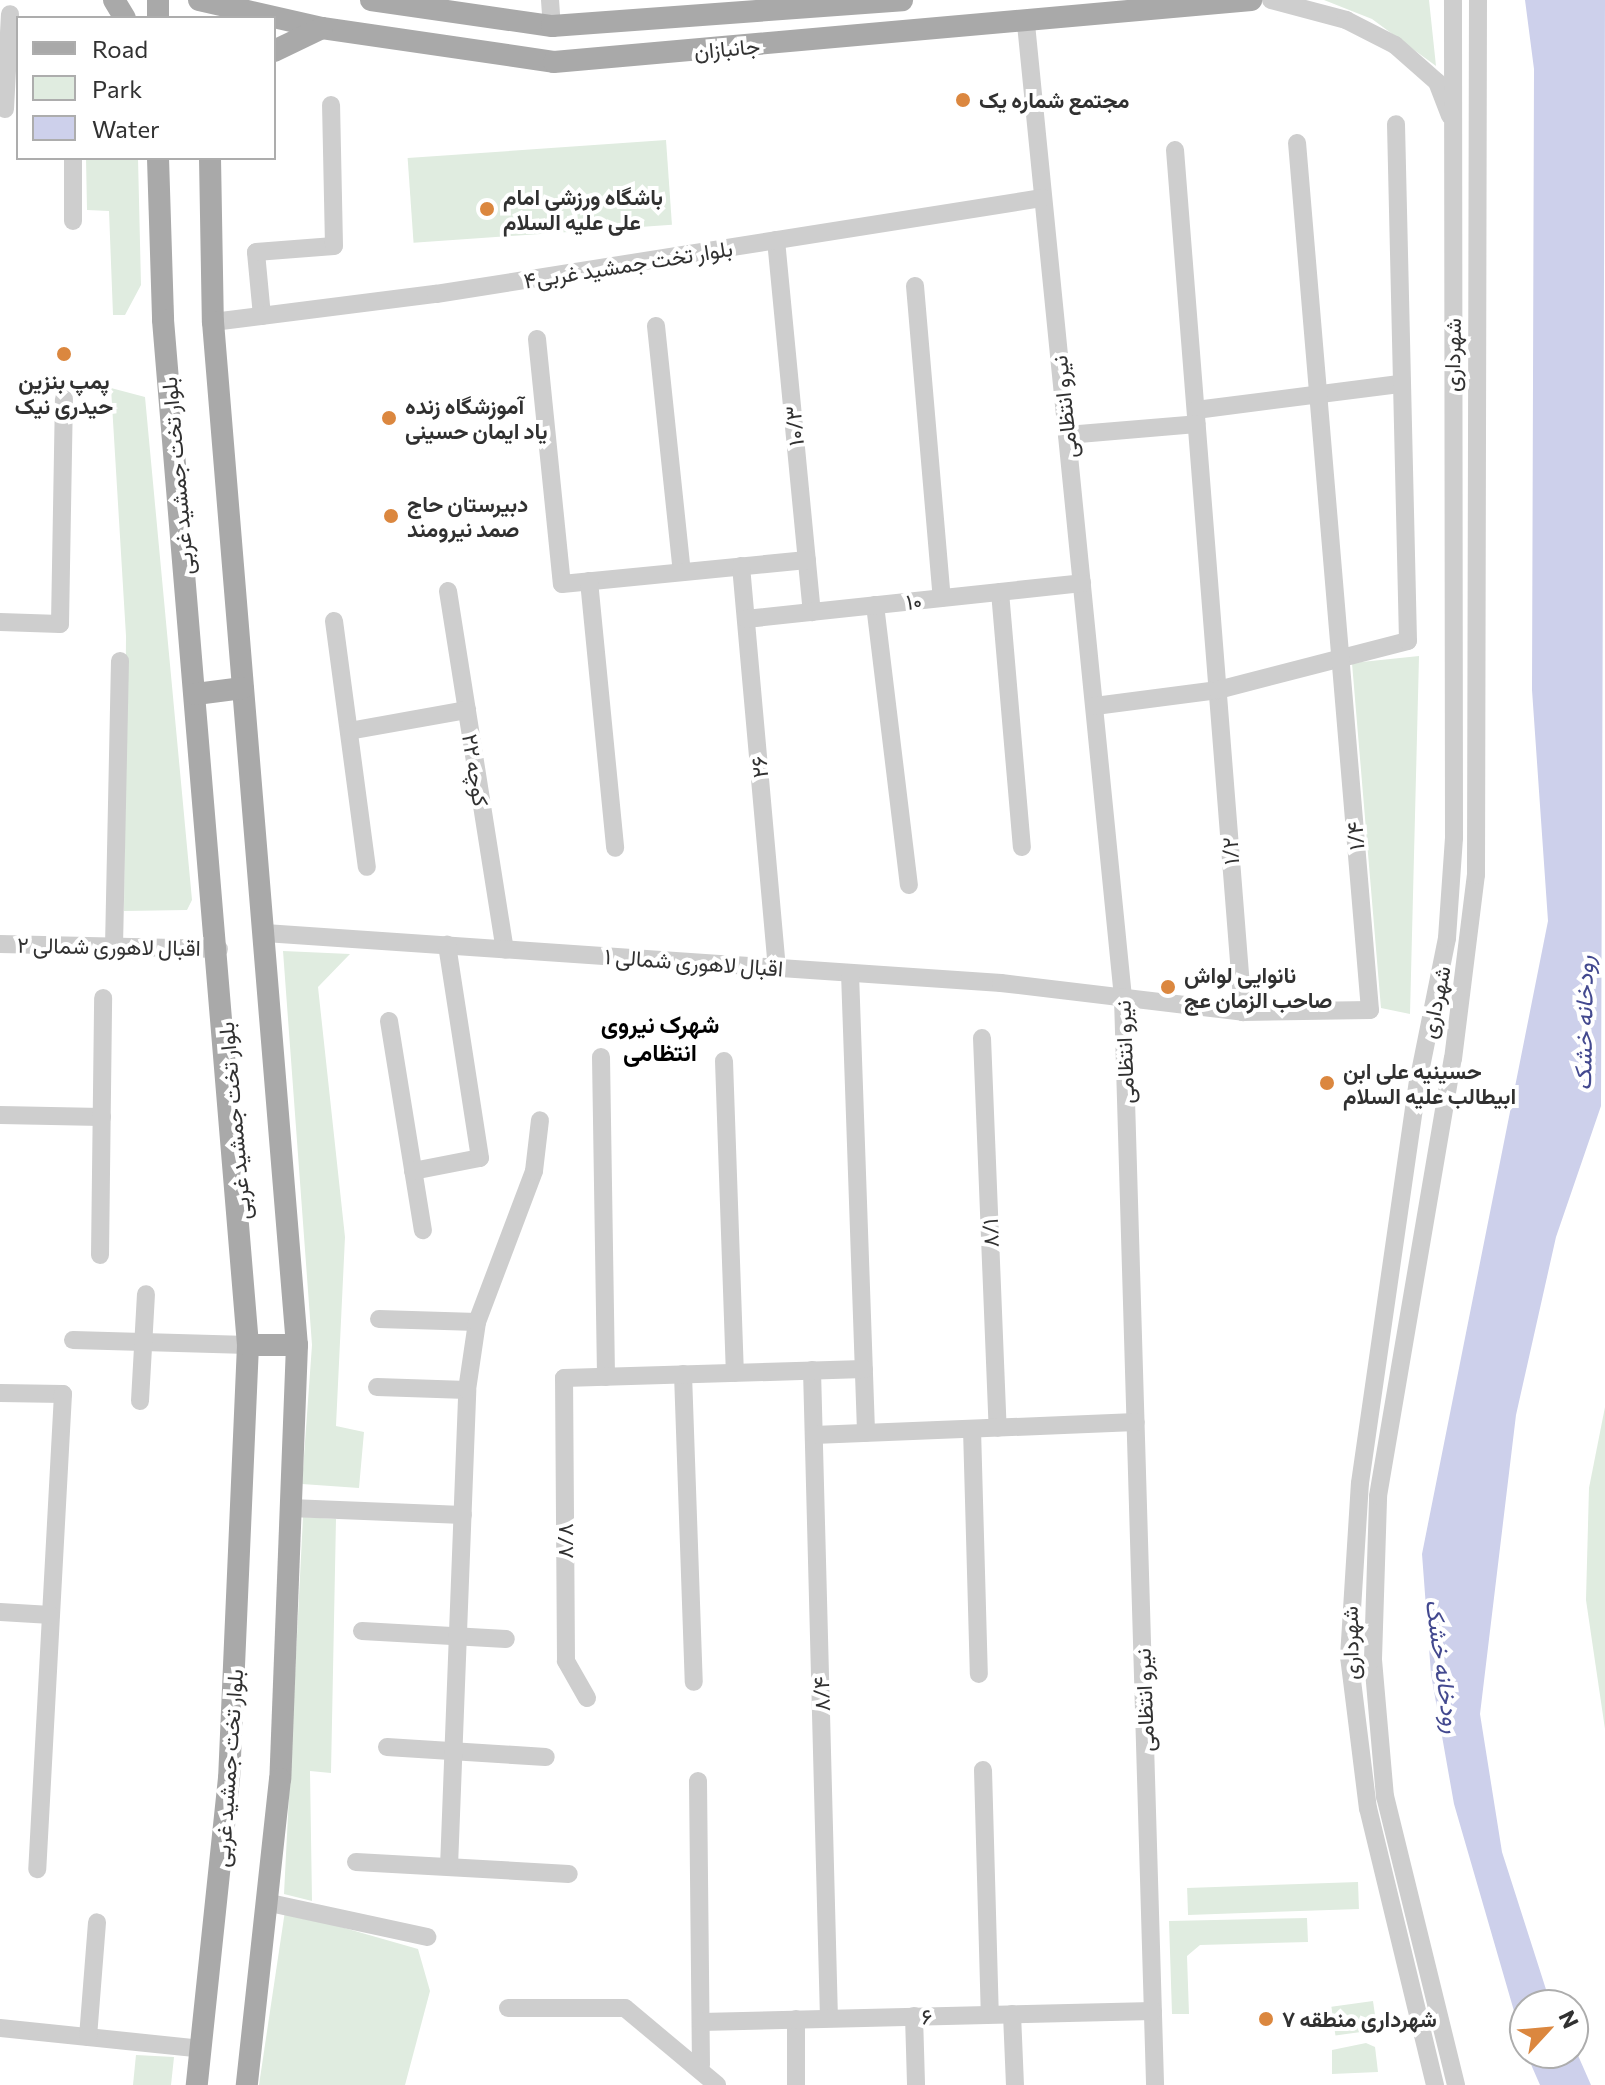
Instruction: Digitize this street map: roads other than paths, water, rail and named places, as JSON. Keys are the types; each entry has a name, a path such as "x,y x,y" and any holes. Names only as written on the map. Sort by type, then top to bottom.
{"main road":[{"name":"جانبازان","path":"371,0 552,26 902,0"},
{"name":"جانبازان","path":"276,19 554,62 1026,24 1251,0"},
{"name":"جانبازان","path":"204,5 260,16"},
{"path":"276,50 322,28"},
{"name":"بلوار تخت جمشید غربی","path":"158,160 163,320 219,949 248,1345 229,1778 197,2085"},
{"path":"210,160 213,322 297,1345 270,1903 247,2085"},
{"path":"196,694 243,688"},
{"path":"248,1345 297,1345"}],"street":[{"path":"550,0 552,26"},
{"path":"1271,0 1346,20 1395,45 1437,82 1455,129"},
{"name":"شهرداری","path":"1435,2085 1368,1809 1354,1727 1349,1603 1418,1082 1447,938 1456,734 1449,653 1455,129 1453,0"},
{"name":"شهرداری","path":"1456,2085 1385,1797 1373,1659 1378,1496 1453,1059 1476,875 1478,0"},
{"path":"741,12 744,47"},
{"path":"8,109 10,14"},
{"name":"نیرو انتظامی","path":"1026,24 1123,998 1155,2085"},
{"path":"262,316 256,252 334,246 331,105"},
{"path":"1095,706 1218,690 1340,662 1408,641 1399,384 1396,124"},
{"name":"۱/۴","path":"1297,143 1370,1010"},
{"name":"۱/۲","path":"1175,150 1243,1012"},
{"path":"73,160 73,221"},
{"name":"بلوار تخت جمشید غربی۴","path":"213,322 1042,198"},
{"name":"۱۰/۳","path":"776,240 812,612"},
{"path":"915,286 942,598"},
{"path":"656,326 682,572"},
{"path":"537,339 562,584 807,560"},
{"path":"1067,435 1399,384"},
{"path":"0,622 60,624 64,399"},
{"name":"۲۶","path":"741,566 777,968"},
{"path":"589,581 615,848"},
{"name":"۱۰","path":"746,619 1082,583"},
{"name":"کوچه ۲۲","path":"448,591 505,949"},
{"path":"1000,592 1022,847"},
{"path":"875,605 909,885"},
{"path":"334,621 367,867"},
{"path":"114,947 120,661"},
{"path":"349,731 467,710"},
{"name":"اقبال لاهوری شمالی ۱","path":"265,933 850,973 1243,1012 1370,1010"},
{"name":"اقبال لاهوری شمالی ۲","path":"0,944 219,949"},
{"path":"413,1171 480,1158 447,945"},
{"path":"850,973 866,1433"},
{"path":"100,1255 103,998"},
{"path":"389,1021 423,1230"},
{"name":"۸/۱","path":"982,1038 998,1428"},
{"path":"601,1057 606,1377 864,1369"},
{"path":"724,1061 735,1373"},
{"path":"0,1115 102,1117"},
{"path":"449,1867 467,1390 477,1322 534,1171 540,1120"},
{"path":"140,1401 146,1294"},
{"path":"379,1319 477,1322"},
{"path":"73,1340 248,1345"},
{"name":"۸/۴","path":"812,1370 829,2018"},
{"path":"683,1374 694,1682"},
{"name":"۸/۸","path":"587,1698 566,1661 564,1378 606,1377"},
{"path":"377,1387 467,1390"},
{"path":"0,1393 63,1394 37,1869"},
{"path":"814,1435 1136,1422"},
{"path":"972,1429 979,1674"},
{"path":"290,1508 463,1515"},
{"path":"0,1612 51,1615"},
{"path":"362,1631 506,1639"},
{"path":"387,1747 546,1757"},
{"path":"983,1770 990,2014"},
{"path":"698,1781 701,2065"},
{"path":"356,1862 569,1874"},
{"path":"270,1903 427,1937"},
{"path":"88,2037 97,1922"},
{"path":"508,2008 625,2008 701,2065 717,2085"},
{"name":"۶","path":"701,2022 1153,2011"},
{"path":"1012,2014 1015,2085"},
{"path":"914,2016 916,2085"},
{"path":"796,2019 796,2085"},
{"path":"0,2028 202,2049"}],"water":[{"name":"رودخانه خشک","path":"1525,0 1605,0 1601,1106 1556,1237 1516,1415 1480,1714 1502,1852 1546,1989 1509,1989 1509,1994 1454,1804 1431,1674 1422,1554 1548,921 1532,690 1534,69"},
{"path":"1533,2069 1584,2069 1591,2085 1540,2085"}],"place":[{"name":"مجتمع شماره یک","path":"963,100"},
{"name":"باشگاه ورزشی امام علی علیه السلام","path":"487,209"},
{"name":"پمپ بنزین حیدری نیک","path":"64,354"},
{"name":"آموزشگاه زنده یاد ایمان حسینی","path":"389,418"},
{"name":"دبیرستان حاج صمد نیرومند","path":"391,516"},
{"name":"نانوایی لواش صاحب الزمان عج","path":"1168,987"},
{"name":"حسینیه علی ابن ابیطالب علیه السلام","path":"1327,1083"},
{"name":"شهرداری منطقه ۷","path":"1266,2019"}],"district":[{"name":"شهرک نیروی انتظامی","path":"660,1038"}]}
